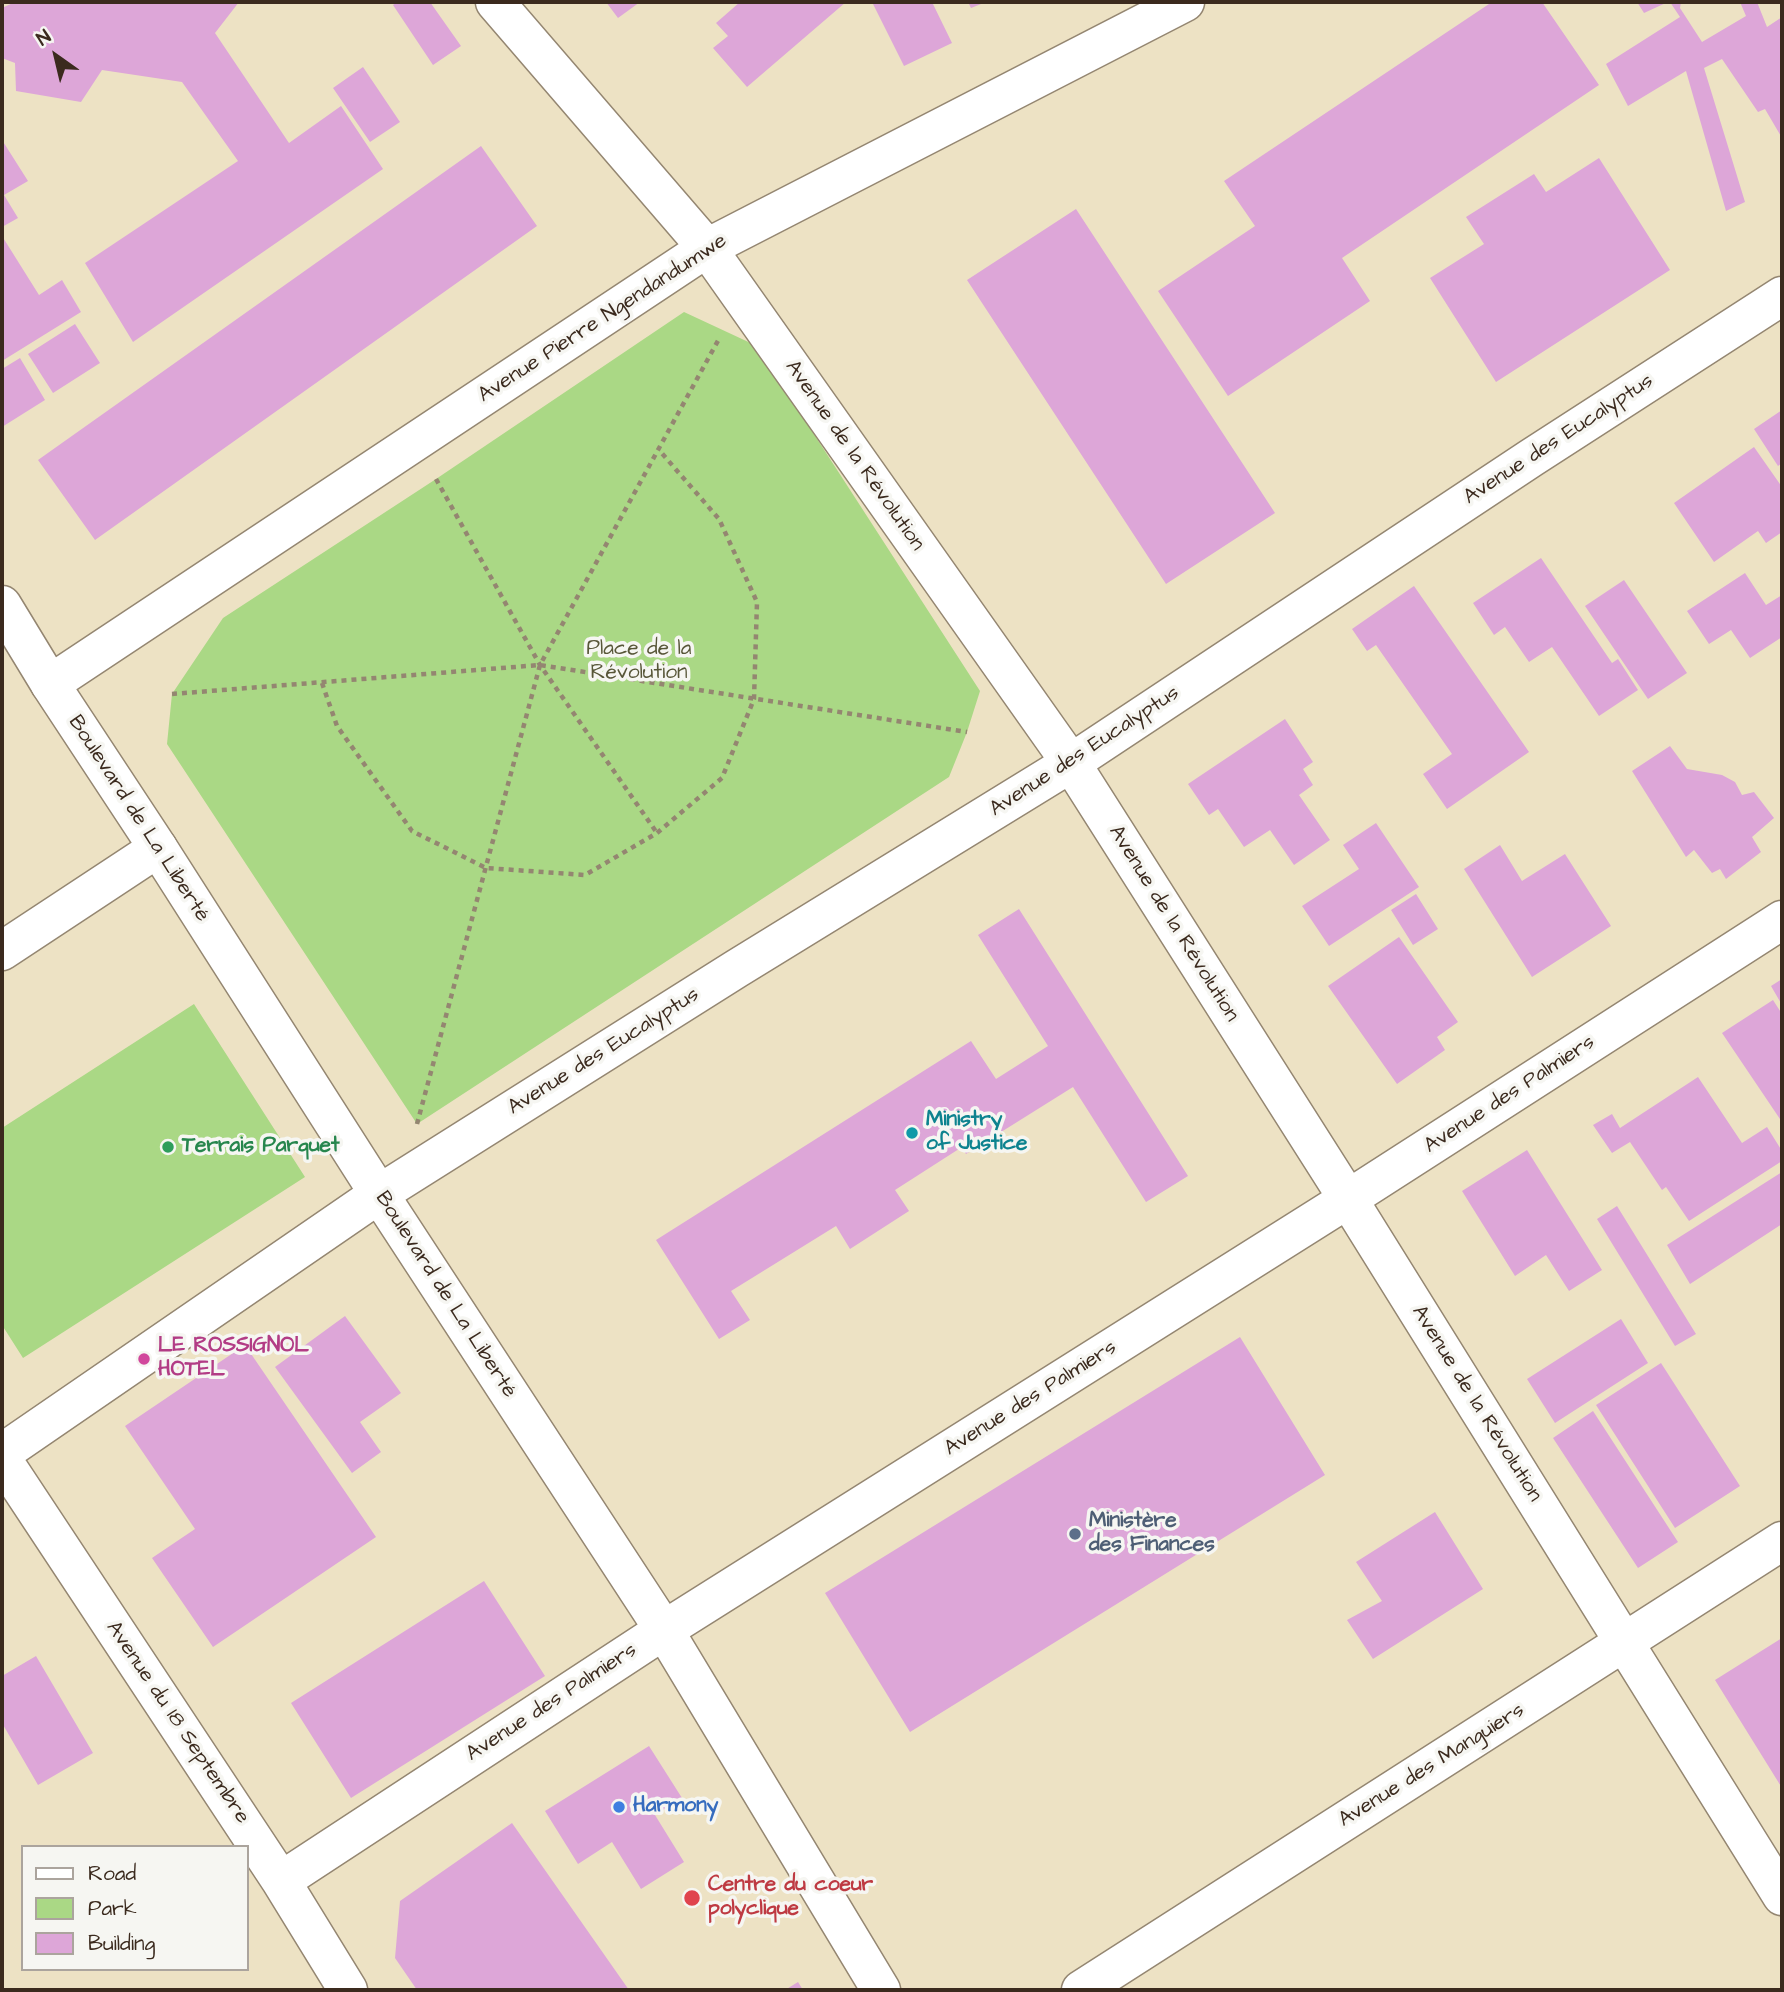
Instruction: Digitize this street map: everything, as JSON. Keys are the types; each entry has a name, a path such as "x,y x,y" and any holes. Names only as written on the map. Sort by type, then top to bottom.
{"main road":[{"name":"Avenue de la Révolution","path":"495,2 707,248 1071,763 1348,1199 1782,1896"},
{"name":"Avenue Pierre Ngendandumwe","path":"50,684 707,248 1185,2"},
{"name":"Avenue des Eucalyptus","path":"2,1453 379,1194 736,969 1071,763 1531,458 1782,296"},
{"name":"Boulevard de La Liberté","path":"2,605 50,684 379,1194 664,1630 881,1990"},
{"path":"2,951 158,848"},
{"name":"Avenue des Palmiers","path":"281,1881 664,1630 1348,1199 1782,920"},
{"name":"Avenue du 18 Septembre","path":"2,1459 281,1881 348,1990"},
{"name":"Avenue des Manguiers","path":"1081,1990 1782,1541"}],"path":[{"path":"416,1124 540,665 724,331"},
{"path":"322,683 337,726 412,831 486,868 585,875 657,833 722,778 754,699 757,602 719,519 659,450"},
{"path":"436,479 540,665 657,833"},
{"path":"172,694 540,665 967,732"}],"green space":[{"name":"Place de la Révolution","path":"684,312 757,346 980,691 967,732 949,777 417,1124 167,744 172,694 223,618"},
{"path":"194,1004 305,1177 23,1358 2,1325 2,1128"}],"building":[{"path":"15,2 239,2 215,33 289,143 341,106 383,169 133,342 85,263 238,161 182,82 102,70 81,102 16,91 15,63 2,58 2,8"},
{"path":"397,2 430,2 461,46 433,65 393,5"},
{"path":"606,2 640,2 618,18"},
{"path":"740,2 846,2 747,87 713,48 728,36 716,23"},
{"path":"872,2 932,2 952,43 904,66"},
{"path":"968,2 986,2 971,8"},
{"path":"1492,2 1542,2 1599,85 1342,258 1370,301 1228,396 1158,291 1255,226 1224,181"},
{"path":"1637,2 1668,2 1644,13"},
{"path":"1670,2 1681,2 1680,8 1702,42 1746,16 1740,2 1757,2 1767,27 1782,17 1782,138 1765,109 1758,112 1722,59 1704,68 1745,202 1726,211 1686,71 1628,106 1606,64 1680,17"},
{"path":"363,67 400,122 370,142 333,88"},
{"path":"2,140 28,181 4,195 18,218 2,227"},
{"path":"481,146 537,226 95,540 38,460"},
{"path":"1599,158 1670,270 1496,382 1430,278 1484,244 1466,217 1534,174 1546,192"},
{"path":"1076,209 1275,513 1166,584 967,280"},
{"path":"2,236 39,295 62,280 81,312 2,361"},
{"path":"75,324 100,363 53,393 28,354"},
{"path":"20,358 45,400 2,427 2,369"},
{"path":"1782,410 1782,463 1778,466 1754,429"},
{"path":"1754,447 1782,487 1782,532 1766,543 1758,531 1714,562 1674,503"},
{"path":"1541,558 1612,663 1618,659 1638,690 1599,716 1552,647 1529,662 1505,627 1494,635 1473,603"},
{"path":"1745,573 1766,605 1782,595 1782,637 1750,658 1731,630 1709,644 1687,611"},
{"path":"1624,580 1687,673 1648,699 1585,606"},
{"path":"1414,586 1529,752 1447,809 1423,774 1452,754 1376,645 1367,651 1352,629"},
{"path":"1285,719 1313,762 1303,769 1313,785 1299,795 1330,840 1294,865 1270,830 1244,847 1218,809 1209,815 1188,784"},
{"path":"1670,746 1687,769 1722,775 1735,782 1742,795 1754,792 1774,818 1752,837 1761,852 1726,879 1720,869 1712,873 1694,850 1686,857 1632,771"},
{"path":"1376,823 1419,887 1329,946 1302,906 1359,869 1343,845"},
{"path":"1500,845 1522,881 1565,854 1611,926 1532,977 1464,869"},
{"path":"1416,894 1438,929 1413,945 1391,910"},
{"name":"Ministry of Justice","path":"1019,909 1188,1176 1146,1202 1073,1087 966,1154 962,1147 895,1190 909,1211 850,1249 836,1226 731,1291 750,1320 719,1339 656,1240 971,1041 996,1079 1048,1046 978,935"},
{"path":"1399,937 1458,1022 1437,1037 1445,1050 1397,1084 1328,986"},
{"path":"1782,979 1782,1005 1771,986"},
{"path":"1773,1000 1782,1014 1782,1122 1722,1033"},
{"path":"1698,1077 1742,1143 1767,1127 1782,1151 1782,1161 1689,1221 1666,1187 1662,1190 1630,1142 1612,1153 1593,1125 1612,1114 1620,1128"},
{"path":"1527,1150 1602,1270 1569,1291 1546,1255 1515,1276 1462,1191"},
{"path":"1782,1172 1782,1224 1690,1284 1667,1245"},
{"path":"1617,1206 1696,1334 1675,1346 1597,1219"},
{"path":"345,1316 401,1393 360,1422 381,1452 352,1473 275,1367"},
{"path":"1621,1319 1648,1363 1555,1423 1527,1379"},
{"name":"Ministère des Finances","path":"1240,1337 1325,1475 910,1732 825,1593"},
{"path":"245,1345 376,1537 213,1647 152,1558 195,1529 125,1426"},
{"path":"1661,1363 1740,1486 1675,1528 1596,1405"},
{"path":"1593,1411 1678,1542 1638,1568 1553,1438"},
{"path":"1435,1512 1483,1589 1373,1659 1347,1620 1382,1601 1356,1562"},
{"path":"484,1581 545,1676 351,1798 291,1703"},
{"path":"1782,1638 1782,1788 1715,1680"},
{"path":"36,1656 93,1753 38,1785 2,1723 2,1676"},
{"path":"649,1746 682,1798 655,1815 684,1862 641,1889 612,1842 578,1864 545,1811"},
{"path":"512,1823 629,1990 417,1990 395,1958 400,1901"},
{"path":"798,1982 803,1990 785,1990"}],"place":[{"name":"Ministry of Justice","path":"912,1133"},
{"name":"Terrais Parquet","path":"168,1147"},
{"name":"LE ROSSIGNOL HOTEL","path":"144,1359"},
{"name":"Ministère des Finances","path":"1075,1534"},
{"name":"Harmony","path":"619,1807"},
{"name":"Centre du coeur polyclique","path":"692,1898"}]}
